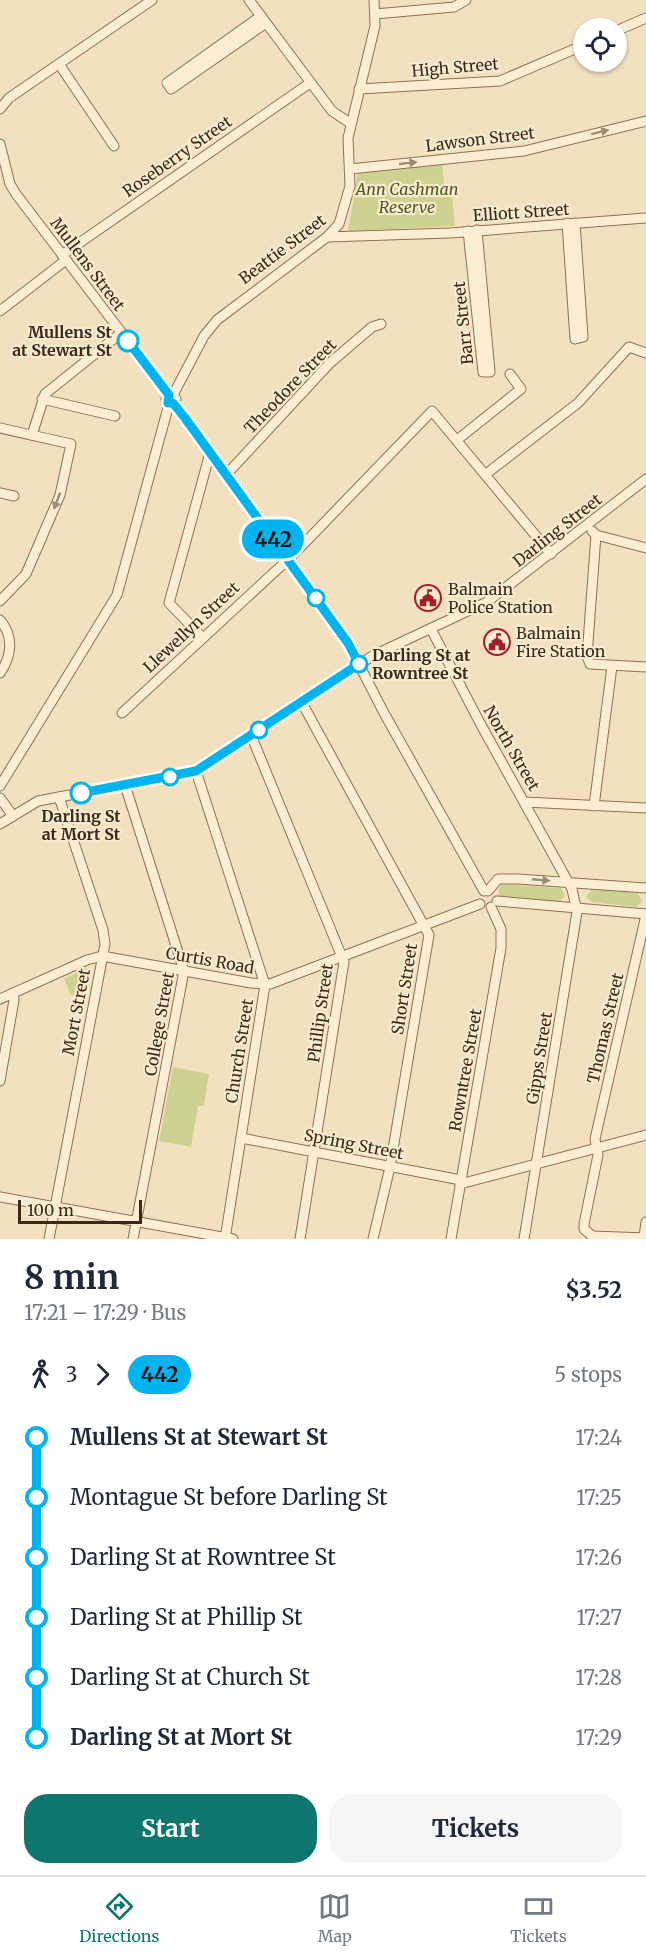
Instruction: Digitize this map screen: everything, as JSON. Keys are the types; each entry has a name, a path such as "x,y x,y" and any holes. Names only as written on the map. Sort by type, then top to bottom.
{"street":[{"path":"249,0 335,114 350,123"},
{"name":"Beattie Street","path":"1,778 117,595 171,399 204,336 217,320 327,237 341,219 350,186 348,138 350,123 373,32 374,0"},
{"path":"375,14 454,7 466,0"},
{"path":"0,110 4,99 59,64 148,1"},
{"path":"627,26 646,18"},
{"path":"214,55 167,83 171,89 264,20"},
{"name":"High Street","path":"359,89 500,81 573,50"},
{"path":"59,64 114,146"},
{"name":"Roseberry Street","path":"0,311 64,257 310,83"},
{"name":"Lawson Street","path":"350,169 524,152 646,121"},
{"name":"Mullens Street","path":"0,144 12,188 288,559 348,643 359,664"},
{"name":"Elliott Street","path":"327,237 473,231 646,218"},
{"path":"571,223 576,300"},
{"name":"Barr Street","path":"473,231 483,338"},
{"name":"Theodore Street","path":"226,475 330,363 372,327 381,324"},
{"path":"32,435 42,399 49,390 122,333"},
{"path":"486,474 578,403 629,347 646,353"},
{"path":"510,374 521,389 457,440 551,554"},
{"path":"42,399 116,416"},
{"name":"Llewellyn Street","path":"122,713 288,559 432,411 457,440"},
{"path":"0,428 71,444 60,495 27,574 0,602"},
{"path":"202,637 169,603 210,453"},
{"name":"Darling Street","path":"0,824 34,802 196,771 359,664 487,602 646,480"},
{"path":"0,493 14,496"},
{"path":"588,525 596,535 646,548"},
{"path":"596,535 587,656 590,664 646,668"},
{"path":"0,620 11,650 0,673"},
{"name":"North Street","path":"431,629 567,883"},
{"path":"359,664 486,891"},
{"path":"594,806 612,666"},
{"name":"Short Street","path":"302,701 429,935 390,1167 373,1239"},
{"name":"Phillip Street","path":"251,735 343,956 345,969 300,1239"},
{"name":"Church Street","path":"196,771 265,985 228,1238"},
{"name":"College Street","path":"125,785 184,971 133,1239"},
{"name":"Mort Street","path":"49,1239 105,935 59,796"},
{"path":"0,798 13,816"},
{"path":"525,802 646,808"},
{"path":"646,888 498,879 480,897 480,904 646,914"},
{"name":"Gipps Street","path":"524,1239 538,1164 577,912 572,889 567,883"},
{"name":"Rowntree Street","path":"451,1239 501,948 501,929 494,904 495,894 486,891"},
{"name":"Curtis Road","path":"0,999 87,960 102,956 265,985 480,904"},
{"name":"Thomas Street","path":"591,1238 584,1229 584,1224 598,1155 595,1139 646,914"},
{"path":"0,1081 14,1000 13,993"},
{"name":"Spring Street","path":"241,1138 460,1182 646,1135"},
{"path":"0,1197 228,1238"},
{"path":"591,1238 645,1237 646,1222"}],"green space":[{"name":"Ann Cashman Reserve","path":"442,163 445,193 452,193 455,226 348,231 358,172"},
{"path":"502,884 561,888 565,896 559,902 500,899 498,890"},
{"path":"592,889 638,893 642,902 636,907 592,902 586,897"},
{"path":"89,967 83,998 71,995 64,979"},
{"path":"173,1067 209,1074 204,1106 198,1106 191,1147 159,1141"}],"bus line":[{"name":"442","path":"81,793 196,771 359,664 348,643 324,608 185,418 173,403 168,403 166,398 169,395 128,341"}],"place":[{"name":"Mullens St at Stewart St","path":"128,341"},
{"name":"Balmain Police Station","path":"428,598"},
{"name":"Balmain Fire Station","path":"497,642"},
{"name":"Darling St at Rowntree St","path":"359,664"},
{"name":"Darling St at Mort St","path":"81,793"}]}
